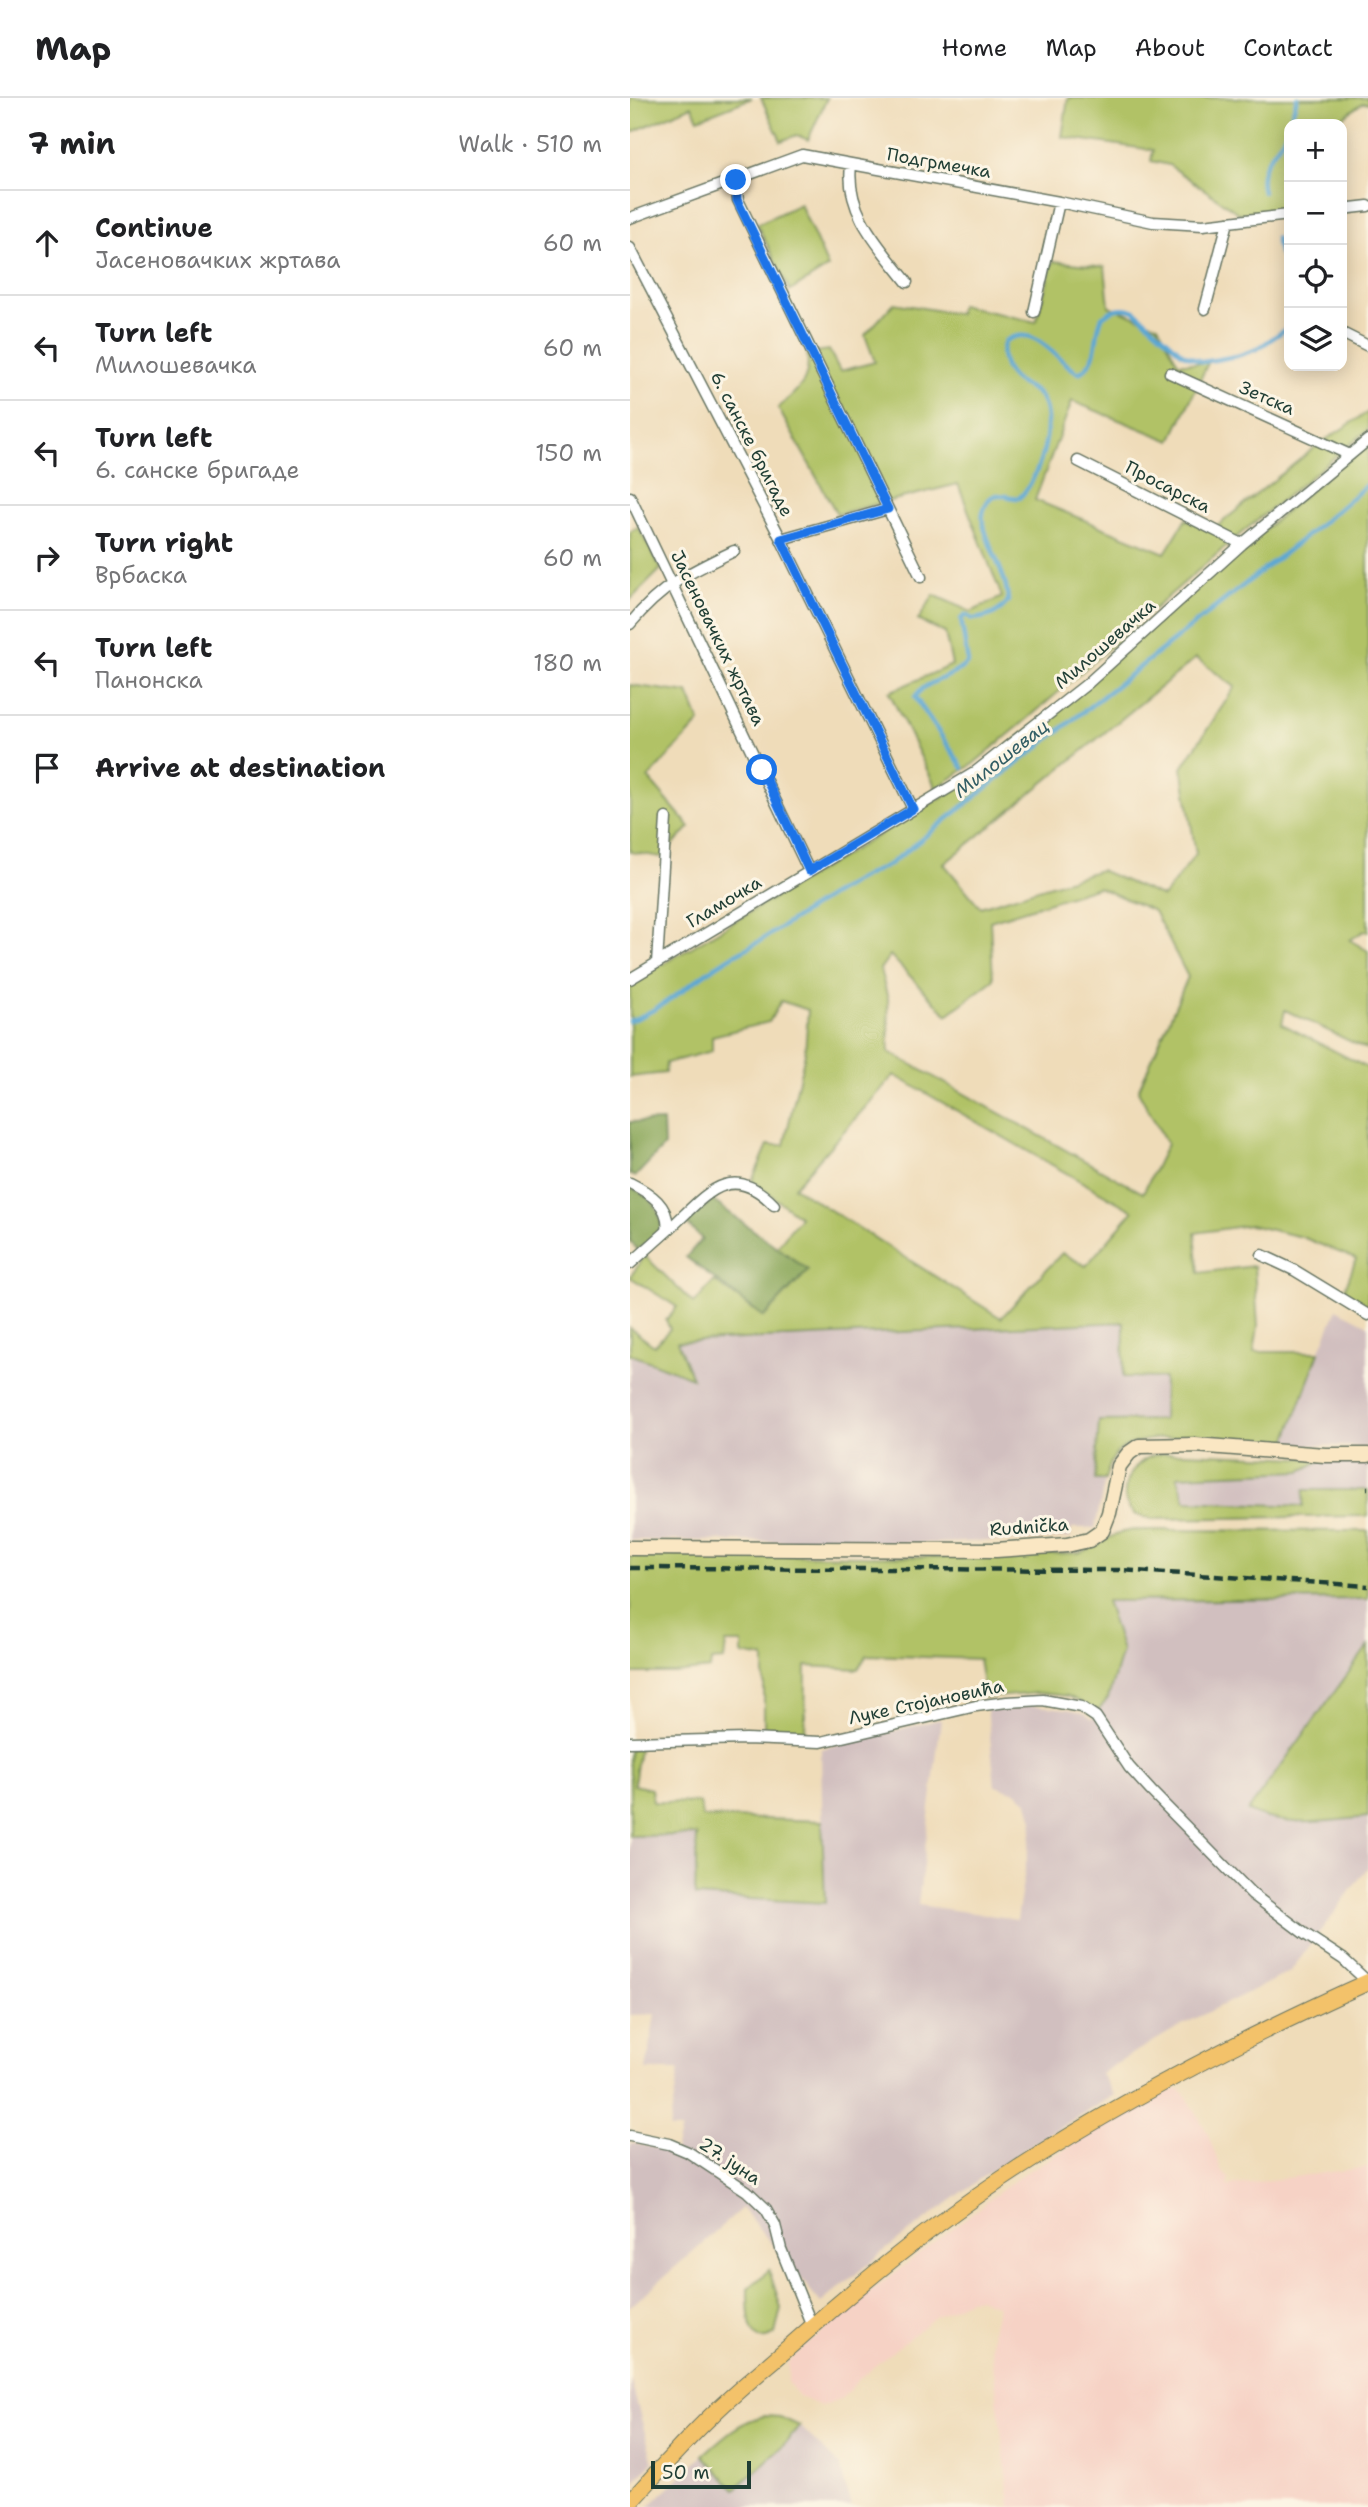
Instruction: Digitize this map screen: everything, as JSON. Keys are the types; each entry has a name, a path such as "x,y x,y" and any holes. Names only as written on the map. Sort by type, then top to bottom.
{"main road":[{"path":"630,2502 709,2417 812,2326 883,2268 1012,2172 1196,2065 1266,2028 1368,1982"}],"street":[{"name":"Подгрмечка","path":"630,218 803,155 1153,222 1203,225 1284,215"},
{"path":"852,165 851,187 857,212 867,231 907,282"},
{"path":"736,180 737,200 921,577"},
{"path":"1034,312 1059,202"},
{"path":"1347,208 1368,206"},
{"path":"1205,309 1228,222"},
{"name":"6. санске бригаде","path":"630,248 781,539 913,809"},
{"path":"1347,336 1368,346"},
{"name":"Зетска","path":"1170,373 1350,455"},
{"name":"Милошевачка","path":"809,871 974,773 1087,684 1242,544 1368,440"},
{"name":"Просарска","path":"1078,461 1242,544"},
{"name":"Јасеновачких жртава","path":"630,497 809,871"},
{"path":"781,539 888,509"},
{"path":"630,624 644,607 682,576 734,551"},
{"name":"Гламочка","path":"657,963 666,818"},
{"name":"Гламочка","path":"630,979 809,871"},
{"path":"630,1264 714,1191 727,1183 736,1182 751,1186 762,1192 774,1205"},
{"path":"630,1183 658,1200 669,1221 667,1231"},
{"path":"1262,1255 1294,1270 1368,1315"},
{"name":"Rudnička","path":"630,1548 996,1550 1067,1545 1089,1539 1102,1531 1110,1513 1119,1466 1129,1452 1139,1446 1195,1445 1325,1455 1368,1455"},
{"name":"Луке Стојановића","path":"630,1742 746,1739 821,1742 1007,1702 1043,1700 1081,1707 1096,1717 1129,1767 1252,1894 1343,1959 1368,1982"},
{"name":"27. јуна","path":"630,2136 669,2144 688,2152 747,2191 766,2209 775,2225 781,2249 812,2326"}],"shaded area":[{"path":"1337,1309 1368,1325 1368,1447 1285,1444 1317,1357"},
{"path":"1124,1322 1123,1376 1164,1378 1163,1420 1099,1421 1095,1480 1105,1480 1095,1528 1072,1528 1070,1538 938,1543 630,1540 630,1355 691,1378 676,1342"},
{"path":"1323,1459 1368,1462 1368,1490 1304,1490 1303,1506 1185,1501 1176,1476 1301,1471"},
{"path":"1368,1599 1368,1646 1248,1810 1280,1822 1308,1823 1368,1817 1368,1867 1290,1972 1180,2026 1101,2074 1114,2095 981,2178 880,2254 821,2303 742,2208 630,2307 630,2143 675,2151 681,2129 669,2129 679,2070 646,2070 655,2014 630,2015 630,1836 697,1835 695,1896 824,1903 821,1749 941,1719 918,1905 1017,1919 1033,1821 1028,1802 1014,1791 995,1786 987,1708 1029,1705 1085,1713 1092,1719 1108,1698 1113,1618 1105,1601"},
{"path":"1179,2089 1187,2097 1207,2132 1221,2170 1229,2178 1227,2186 1368,2167 1368,2507 1010,2507 991,2346 998,2306 979,2298 969,2300 935,2317 861,2377 842,2398 821,2406 798,2396 788,2382 788,2362 856,2303 1020,2176 1165,2091"},
{"path":"630,2378 653,2462 630,2487"},
{"path":"800,2426 840,2466 851,2507 648,2507 703,2455 735,2489 781,2448"}],"green space":[{"path":"630,98 752,98 698,119 692,106 630,133"},
{"path":"761,98 827,98 808,140 797,135 781,141"},
{"path":"1068,98 1368,98 1368,103 1362,103 1341,119 1284,119 1284,208 1271,213 1238,213 1169,165 1151,161 1153,150 1062,137"},
{"path":"800,204 828,267 790,291 757,224"},
{"path":"1053,261 1105,267 1109,306 1158,325 1178,363 1208,363 1171,441 1072,401 1035,500 1165,553 1186,519 1211,531 1319,444 1368,412 1368,430 1239,535 1025,721 973,764 936,788 889,692 952,665 945,633 918,620 934,595 971,612 1002,597 958,484 837,514 778,408 802,385 807,372 807,353 829,350 840,371 875,362 865,335 894,303 959,314 960,305 1036,322"},
{"path":"1368,440 1368,932 1364,931 1350,940 1368,951 1368,1050 1285,1010 1282,1024 1368,1068 1368,1308 1343,1294 1356,1259 1302,1237 1250,1225 1195,1233 1199,1273 1254,1266 1258,1326 1254,1352 1319,1352 1285,1444 1198,1438 1151,1439 1119,1451 1105,1480 1095,1480 1099,1421 1163,1420 1164,1378 1123,1377 1124,1322 677,1342 692,1378 630,1354 630,1328 654,1346 670,1329 666,1320 677,1307 630,1277 645,1256 694,1304 714,1281 764,1317 808,1271 777,1247 800,1217 752,1181 768,1145 784,1145 805,1053 808,1010 781,1001 769,1022 712,1036 712,1051 666,1063 665,1073 630,1077 630,984 952,791 1106,667","holes":["1196,658 1235,687 1182,768 1196,854 1163,897 1100,870 980,907 944,864","1098,887 1154,911 1188,977 1138,1091 1167,1144 1143,1193 889,1052 888,999 880,969 890,955 947,1015 993,980 990,921","894,1075 1133,1211 1086,1266 1062,1253 1001,1318 794,1187"]},
{"path":"638,527 661,569 630,600 630,532"},
{"path":"630,685 688,693 700,722 648,778 690,827 661,857 630,852"},
{"path":"663,1121 664,1146 635,1177 630,1174 630,1122"},
{"path":"630,1188 650,1199 658,1211 661,1225 661,1232 638,1250 630,1241"},
{"path":"712,1200 808,1270 764,1317 686,1257 702,1239 686,1223"},
{"path":"1185,1453 1323,1459 1301,1471 1177,1476 1186,1501 1303,1506 1304,1490 1368,1490 1368,1516 1154,1519 1133,1512 1125,1499 1125,1491 1134,1469 1155,1455"},
{"path":"1134,1530 1368,1531 1368,1599 1106,1601 1122,1651 1108,1698 1098,1711 1068,1696 1038,1693 985,1698 979,1659 867,1655 858,1669 806,1666 805,1735 764,1733 764,1658 742,1654 742,1643 726,1643 724,1660 711,1661 710,1669 675,1673 630,1673 630,1553 941,1557 1078,1553 1118,1534"},
{"path":"1368,1646 1368,1817 1292,1822 1262,1817 1248,1811"},
{"path":"639,1748 634,1785 651,1789 653,1802 700,1803 702,1817 822,1821 825,1903 695,1896 697,1835 630,1836 630,1749"},
{"path":"769,2270 781,2308 775,2334 766,2338 759,2337 751,2324 748,2289"},
{"path":"764,2416 780,2417 800,2426 781,2448 735,2489 703,2455 739,2426"}],"waterway":[{"path":"1291,119 1297,98"},
{"path":"1263,192 1263,172 1284,136"},
{"path":"1276,238 1284,260"},
{"path":"963,768 915,697 926,686 955,672 968,662 961,619 966,615 972,619 988,616 997,612 1008,601 1004,581 985,532 984,510 993,496 1019,498 1026,490 1044,450 1047,421 1039,395 1015,380 1005,367 1002,351 1005,341 1016,336 1036,339 1079,373 1086,368 1094,355 1102,317 1118,309 1135,311 1183,354 1203,362 1237,356 1257,349 1284,330"},
{"name":"Милошевац","path":"630,1021 655,1009 724,961 826,898 890,864 1315,529 1368,484"}],"railway":[{"path":"630,1568 1120,1570 1368,1586"}],"route":[{"path":"736,180 737,200 888,509 781,539 913,809 809,871 762,770"}]}
